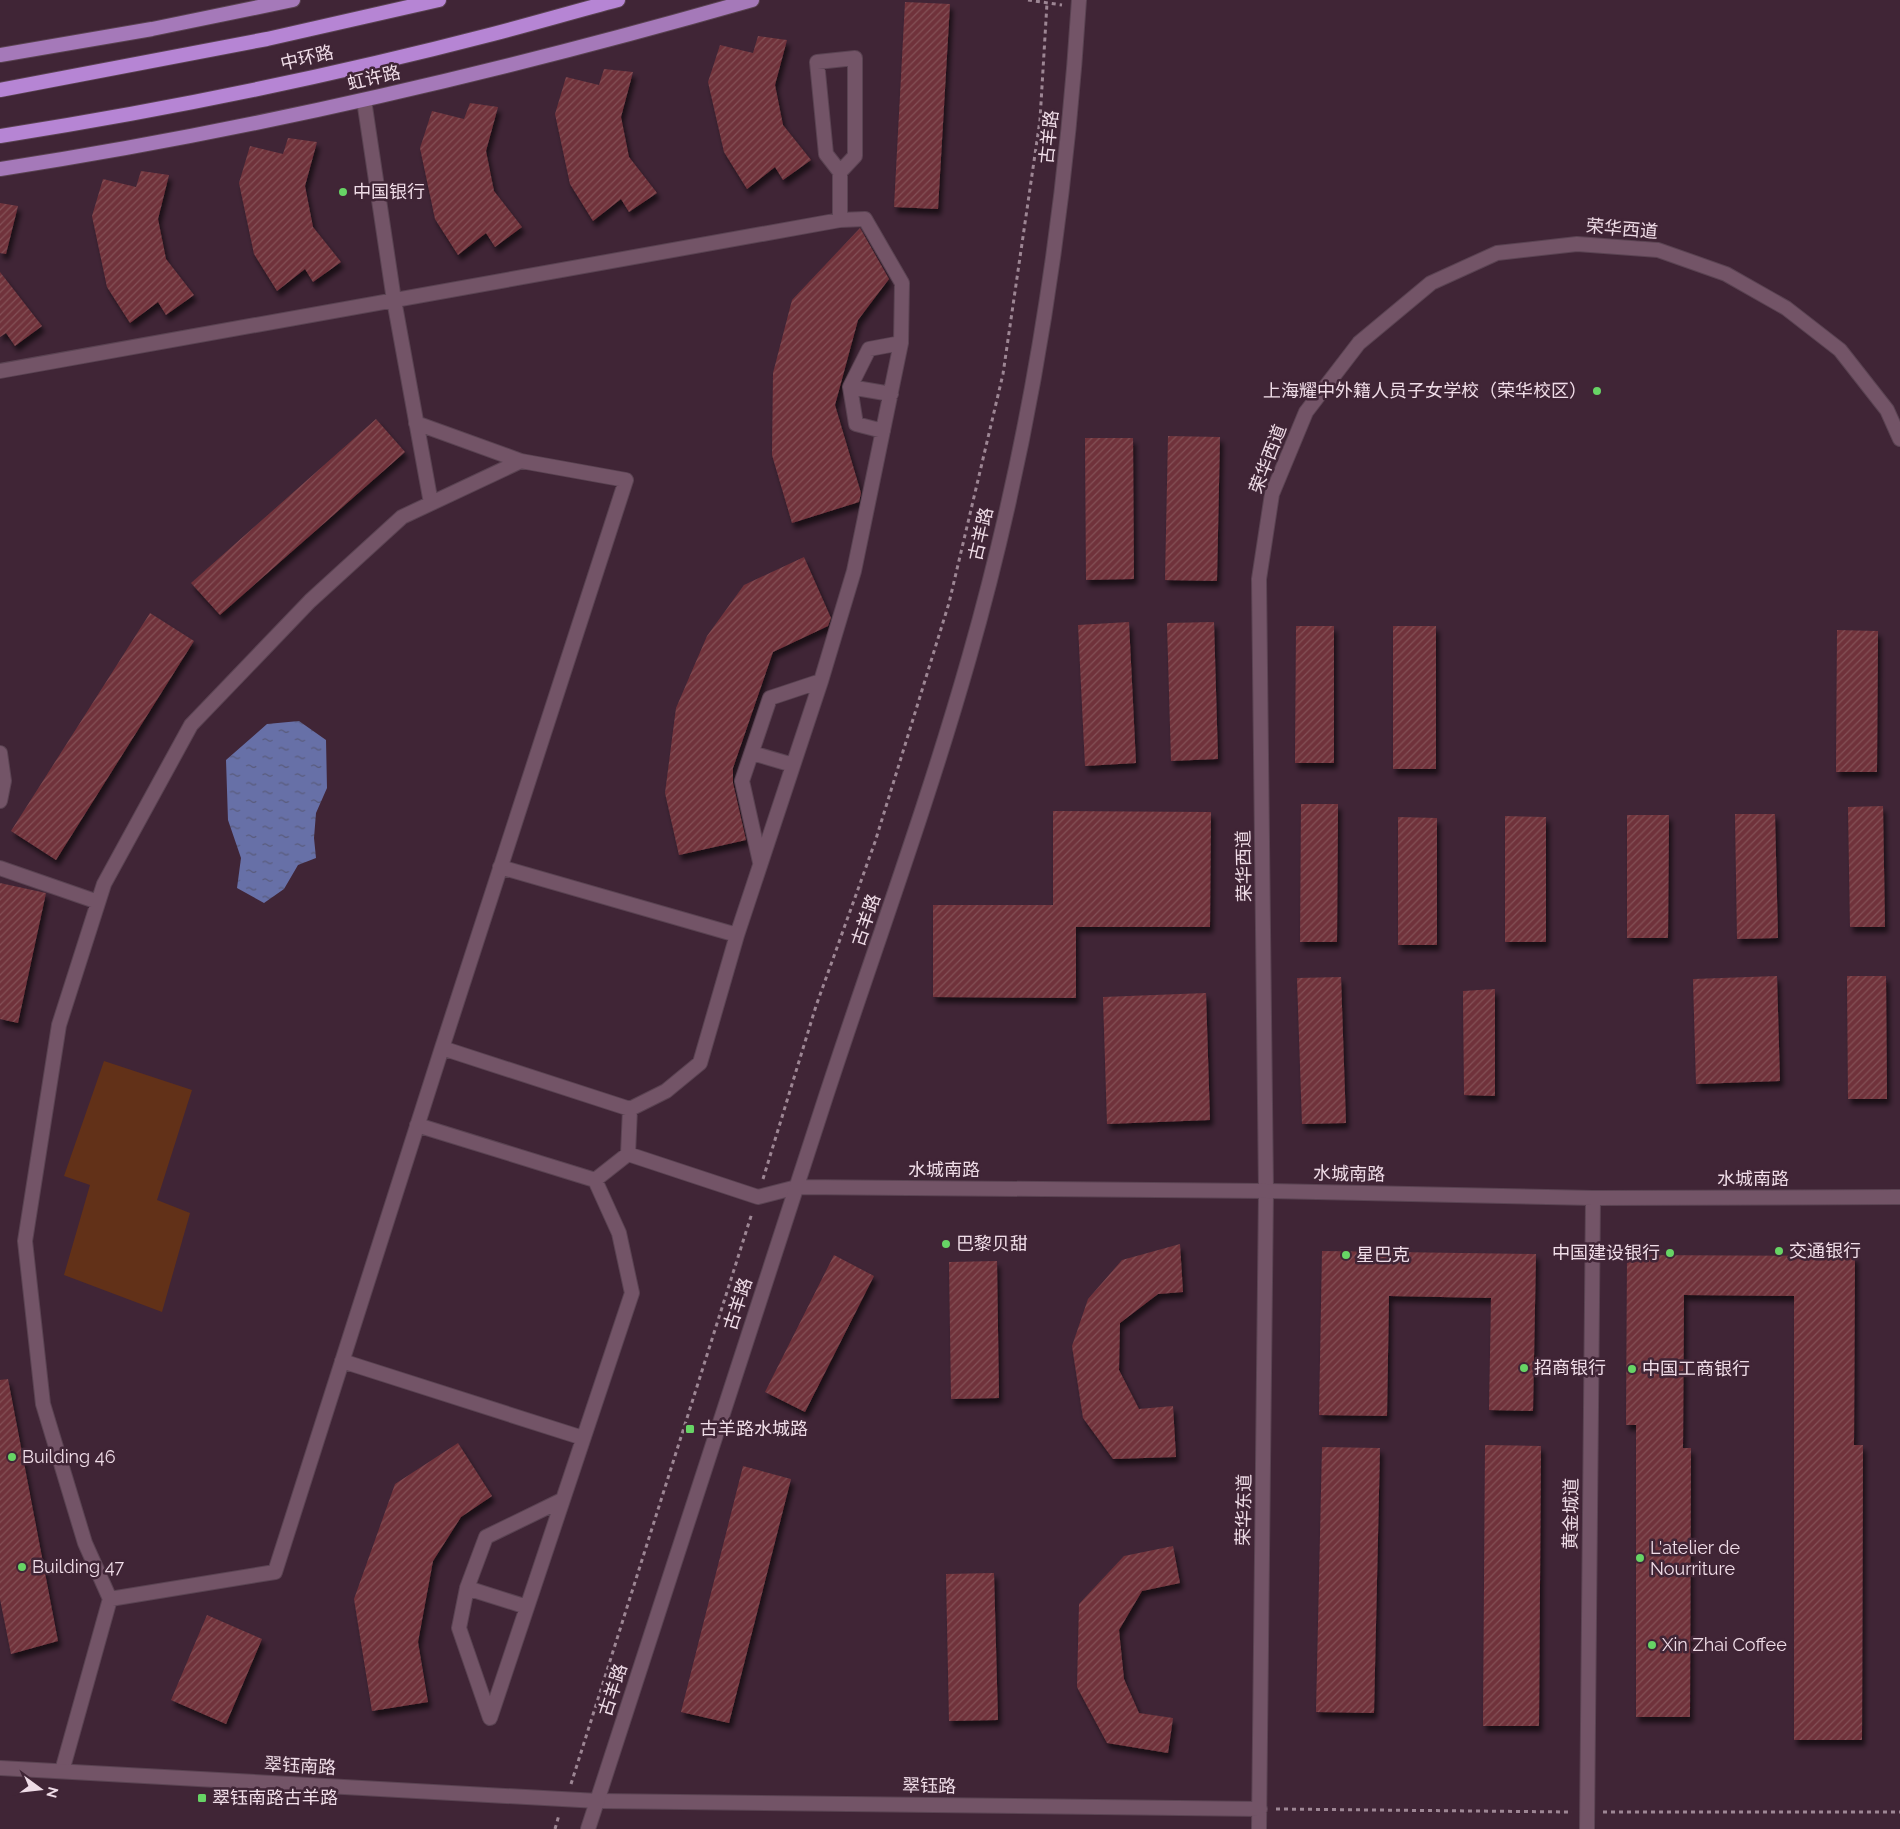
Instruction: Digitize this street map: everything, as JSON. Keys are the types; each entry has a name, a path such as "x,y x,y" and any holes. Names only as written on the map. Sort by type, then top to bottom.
{"highway":[{"name":"中环路","path":"0,90 240,45 439,0"},
{"name":"中环路","path":"0,136 166,107 294,80 493,34 618,0"}],"main road":[{"path":"0,55 152,29 293,0"},
{"name":"虹许路","path":"0,169 171,141 364,100 611,40 752,0"}],"street":[{"name":"古羊路","path":"588,1829 716,1428 942,751 970,654 999,542 1022,436 1047,299 1061,203 1079,4"},
{"path":"840,172 855,156 856,58 817,62 826,154 840,172 840,220"},
{"path":"364,100 394,300 431,503"},
{"path":"0,371 840,220 865,219 902,284 901,343 854,570 821,681 737,935 700,1063 666,1091 630,1108 442,1048"},
{"name":"荣华西道","path":"1266,1191 1259,579 1272,494 1306,412 1359,343 1431,283 1497,253 1577,244 1658,250 1735,279 1786,308 1840,350 1887,410 1900,439"},
{"path":"883,431 856,424 850,387 869,349 901,343"},
{"path":"850,387 891,394"},
{"path":"110,1600 275,1572 417,1125 626,480 521,461 416,423"},
{"path":"62,1771 110,1600 85,1543 42,1404 25,1241 59,1026 104,884 191,725 310,601 402,517 521,461"},
{"path":"761,862 742,781 770,698 821,681"},
{"path":"0,753 4,781 0,801"},
{"path":"752,753 793,765"},
{"path":"0,868 98,902"},
{"path":"500,868 737,935"},
{"path":"595,1180 628,1154 630,1108"},
{"path":"417,1125 595,1180 619,1234 632,1293 490,1718 460,1628 466,1588 486,1538 562,1500"},
{"path":"628,1154 758,1197"},
{"name":"水城南路","path":"758,1197 797,1187 1266,1191 1593,1198 1900,1197"},
{"name":"荣华东道","path":"1260,1829 1266,1191"},
{"name":"黄金城道","path":"1587,1829 1593,1198"},
{"path":"342,1361 583,1438"},
{"path":"466,1588 527,1607"},
{"name":"翠钰南路","path":"0,1768 598,1801"},
{"name":"翠钰路","path":"598,1801 1260,1809"}],"path":[{"path":"1028,0 1047,3 1079,4"},
{"path":"555,1829 579,1763 651,1528 758,1197 816,1006 875,842 949,603 1002,374 1040,120 1047,3"}],"shaded area":[{"path":"104,1061 192,1090 157,1200 190,1213 162,1312 64,1275 90,1185 64,1176"}],"water":[{"path":"299,721 326,740 327,788 316,813 314,838 316,858 298,865 284,889 264,903 237,888 241,858 228,820 226,760 267,724"}],"building":[{"path":"905,2 950,4 938,209 894,207"},
{"path":"758,36 787,40 775,85 783,125 811,160 783,180 775,167 747,189 724,152 708,82 720,45 753,53"},
{"path":"604,69 633,72 621,117 629,157 657,193 629,212 621,199 593,221 570,184 555,114 566,77 599,85"},
{"path":"470,103 498,107 486,151 494,191 522,227 495,247 486,233 458,255 435,219 420,148 432,111 464,119"},
{"path":"288,138 317,142 305,186 313,227 341,262 313,282 305,269 277,291 254,254 239,183 250,146 283,154"},
{"path":"141,171 169,175 158,219 166,259 194,295 166,315 158,302 130,323 107,287 92,216 103,179 136,187"},
{"path":"0,203 18,206 6,254 0,253"},
{"path":"860,228 889,279 858,320 835,405 861,493 859,502 792,523 772,455 773,373 792,300"},
{"path":"0,272 42,326 15,346 6,333 0,337"},
{"path":"376,419 405,452 220,615 191,583"},
{"path":"1168,436 1220,437 1217,581 1165,580"},
{"path":"1085,438 1133,438 1134,579 1086,580"},
{"path":"804,557 831,618 828,626 773,652 733,768 733,783 746,840 679,855 665,793 676,708 707,636 744,585"},
{"path":"150,613 194,641 56,860 11,831"},
{"path":"1129,622 1136,763 1085,766 1078,625"},
{"path":"1214,622 1218,759 1171,761 1167,623"},
{"path":"1296,626 1334,626 1334,763 1295,763"},
{"path":"1393,626 1436,626 1436,769 1393,769"},
{"path":"1837,630 1878,631 1877,772 1836,772"},
{"path":"1301,804 1338,804 1337,942 1300,942"},
{"path":"1883,806 1885,927 1850,927 1848,807"},
{"path":"1053,811 1211,812 1210,927 1076,927 1076,998 933,997 933,905 1053,905"},
{"path":"1735,814 1775,814 1778,938 1737,939"},
{"path":"1627,815 1669,815 1668,938 1627,938"},
{"path":"1505,816 1546,817 1546,942 1505,942"},
{"path":"1398,817 1437,818 1437,945 1398,945"},
{"path":"0,883 46,893 18,1023 0,1019"},
{"path":"1777,976 1780,1081 1696,1084 1693,979"},
{"path":"1847,976 1886,976 1887,1099 1848,1099"},
{"path":"1341,977 1346,1123 1302,1124 1297,978"},
{"path":"1495,989 1495,1096 1464,1095 1463,991"},
{"path":"1206,993 1210,1120 1107,1124 1103,997"},
{"path":"1180,1244 1183,1292 1158,1294 1120,1323 1119,1370 1139,1409 1173,1406 1176,1457 1113,1459 1083,1418 1072,1346 1088,1299 1122,1260"},
{"path":"1322,1251 1536,1254 1533,1411 1489,1410 1491,1298 1389,1296 1387,1416 1319,1415"},
{"path":"834,1255 874,1276 805,1412 765,1392"},
{"path":"1627,1255 1855,1256 1854,1445 1863,1445 1862,1740 1794,1740 1794,1296 1684,1295 1683,1448 1691,1448 1690,1717 1636,1717 1636,1425 1626,1425"},
{"path":"997,1261 999,1398 951,1399 949,1262"},
{"name":"Building 47","path":"8,1379 58,1641 11,1654 0,1599 0,1380"},
{"path":"458,1443 492,1496 461,1517 433,1561 418,1642 428,1702 372,1711 354,1599 395,1484"},
{"path":"1485,1445 1541,1446 1539,1726 1483,1726"},
{"path":"1322,1447 1380,1448 1374,1713 1316,1712"},
{"path":"743,1466 791,1479 729,1723 681,1712"},
{"path":"1173,1546 1180,1583 1142,1591 1119,1630 1124,1679 1139,1713 1173,1718 1168,1753 1107,1743 1077,1687 1079,1604 1124,1556"},
{"path":"994,1573 998,1720 949,1721 946,1574"},
{"path":"207,1615 262,1639 226,1724 171,1700"}],"place":[{"name":"中国银行","path":"343,192"},
{"name":"上海耀中外籍人员子女学校（荣华校区）","path":"1597,391"},
{"name":"巴黎贝甜","path":"946,1244"},
{"name":"交通银行","path":"1779,1251"},
{"name":"中国建设银行","path":"1670,1253"},
{"name":"星巴克","path":"1346,1255"},
{"name":"招商银行","path":"1524,1368"},
{"name":"中国工商银行","path":"1632,1369"},
{"name":"古羊路水城路","path":"690,1429"},
{"name":"Building 46","path":"12,1457"},
{"name":"L'atelier de Nourriture","path":"1640,1558"},
{"name":"Building 47","path":"22,1567"},
{"name":"Xin Zhai Coffee","path":"1652,1645"},
{"name":"翠钰南路古羊路","path":"202,1798"}]}
